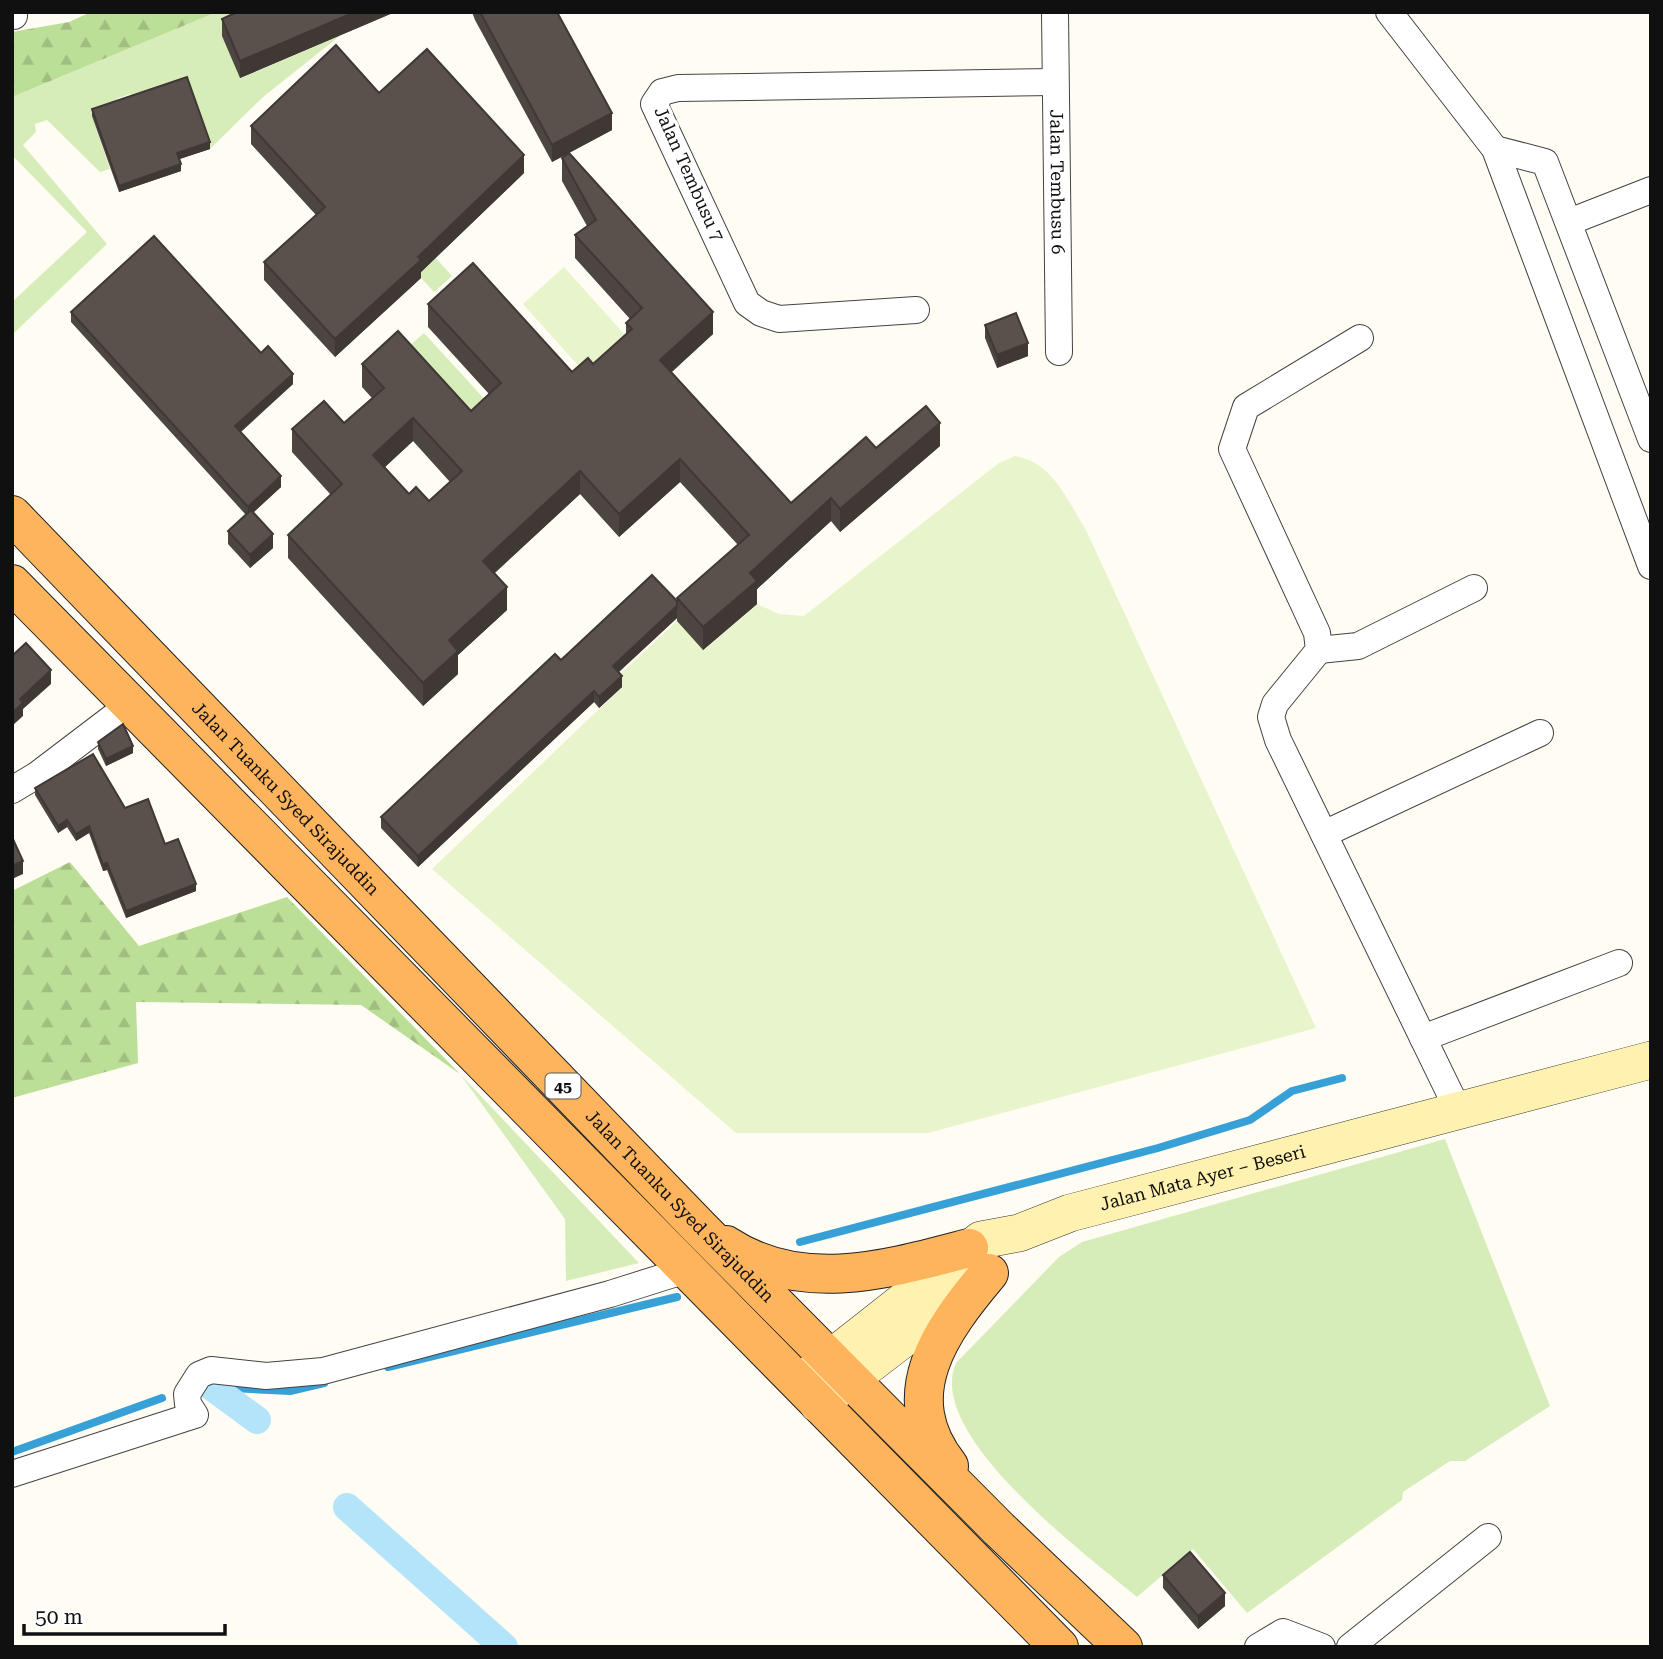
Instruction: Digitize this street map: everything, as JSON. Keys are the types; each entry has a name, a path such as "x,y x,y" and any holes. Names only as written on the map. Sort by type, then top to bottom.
{"highway":[{"name":"Jalan Tuanku Syed Sirajuddin","path":"12,515 698,1226 999,1529 1123,1647"},
{"name":"45","path":"12,584 1059,1647"},
{"path":"698,1226 736,1251 807,1273 844,1275 979,1260"},
{"path":"979,1260 936,1345 925,1385 924,1409 928,1430 938,1452 999,1529"}],"main road":[{"name":"Jalan Mata Ayer – Beseri","path":"808,1394 979,1260 981,1240 1018,1233 1070,1213 1651,1060"}],"street":[{"name":"Jalan Tembusu 6","path":"1055,12 1059,352"},
{"path":"1389,12 1495,149 1651,566"},
{"name":"Jalan Tembusu 7","path":"916,310 779,319 761,313 747,303 654,104 662,92 678,88 1054,82"},
{"path":"1495,149 1545,162 1651,439"},
{"path":"1569,222 1651,191"},
{"path":"1360,338 1247,407 1232,449 1317,633 1319,650 1275,705 1271,718 1278,740 1458,1110"},
{"path":"1319,650 1358,646 1474,588"},
{"path":"12,790 37,775 129,705"},
{"path":"1324,834 1540,733"},
{"path":"1423,1038 1619,963"},
{"path":"12,1474 195,1415 188,1404 187,1394 199,1374 211,1370 266,1377 323,1371 610,1294 686,1269"},
{"path":"1350,1647 1488,1537"},
{"path":"1258,1647 1283,1632 1322,1647"}],"green space":[{"path":"91,12 217,12 12,97 12,32 69,22"},
{"path":"217,12 278,12 241,78 341,35 263,97 210,149 133,101 130,94 116,99 118,107 92,115 110,169 100,172 47,120 35,124 36,132 23,145 107,244 12,335 12,302 87,232 12,155 12,97"},
{"path":"370,185 452,276 434,292 350,201"},
{"path":"564,267 625,335 584,372 523,304"},
{"path":"424,333 488,403 464,425 399,355"},
{"path":"1015,456 1028,460 1049,474 1086,530 1316,1028 928,1133 736,1133 432,869 622,687 615,679 677,621 703,650 757,604 779,614 804,616 999,463"},
{"path":"70,862 139,946 287,897 460,1074 361,1005 136,1002 138,1063 12,1098 12,891"},
{"path":"460,1074 639,1263 566,1281 565,1219"},
{"path":"1445,1139 1550,1406 1465,1461 1450,1461 1403,1492 1402,1500 1247,1613 1193,1549 1137,1597 1016,1492 986,1458 964,1424 953,1392 956,1363 1059,1257 1082,1242"}],"building":[{"path":"237,12 355,12 240,61 222,19"},
{"path":"480,12 557,12 612,113 552,145"},
{"path":"336,45 379,93 427,49 524,155 418,257 421,260 335,339 264,262 325,207 251,126"},
{"path":"187,77 210,142 177,153 181,164 119,186 92,109"},
{"path":"569,153 713,312 660,360 791,503 866,437 876,448 926,406 940,423 840,509 831,498 750,573 757,581 703,627 677,598 749,535 680,459 619,514 580,471 483,561 507,587 449,640 458,651 423,683 288,535 342,484 292,429 324,401 344,423 384,388 362,364 398,331 471,411 501,383 428,304 473,263 572,372 588,358 593,364 632,329 626,323 642,308 575,235 596,220 562,158","holes":["413,418 462,471 429,501 416,487 409,494 373,455"]},
{"path":"154,236 261,353 268,346 293,374 235,426 281,476 248,507 71,312"},
{"path":"1016,313 1028,343 997,355 985,325"},
{"path":"251,510 273,534 250,555 228,531"},
{"path":"652,575 677,601 677,606 613,666 622,676 599,697 594,691 418,856 381,817 555,654 561,660"},
{"path":"26,643 51,670 20,699 23,703 12,713 12,656"},
{"path":"123,724 133,746 106,759 98,742"},
{"path":"93,754 125,808 148,799 165,844 178,839 196,884 126,911 107,863 103,865 89,826 76,834 67,820 58,826 35,788"},
{"path":"12,837 23,861 12,866"},
{"path":"1190,1552 1225,1593 1198,1616 1163,1575"}],"waterway":[{"path":"800,1242 1158,1148 1250,1120 1292,1091 1342,1078"},
{"path":"388,1367 677,1297"},
{"path":"212,1387 290,1391 324,1383"},
{"path":"212,1387 257,1420"},
{"path":"12,1452 162,1398"},
{"path":"347,1507 504,1647"}]}
